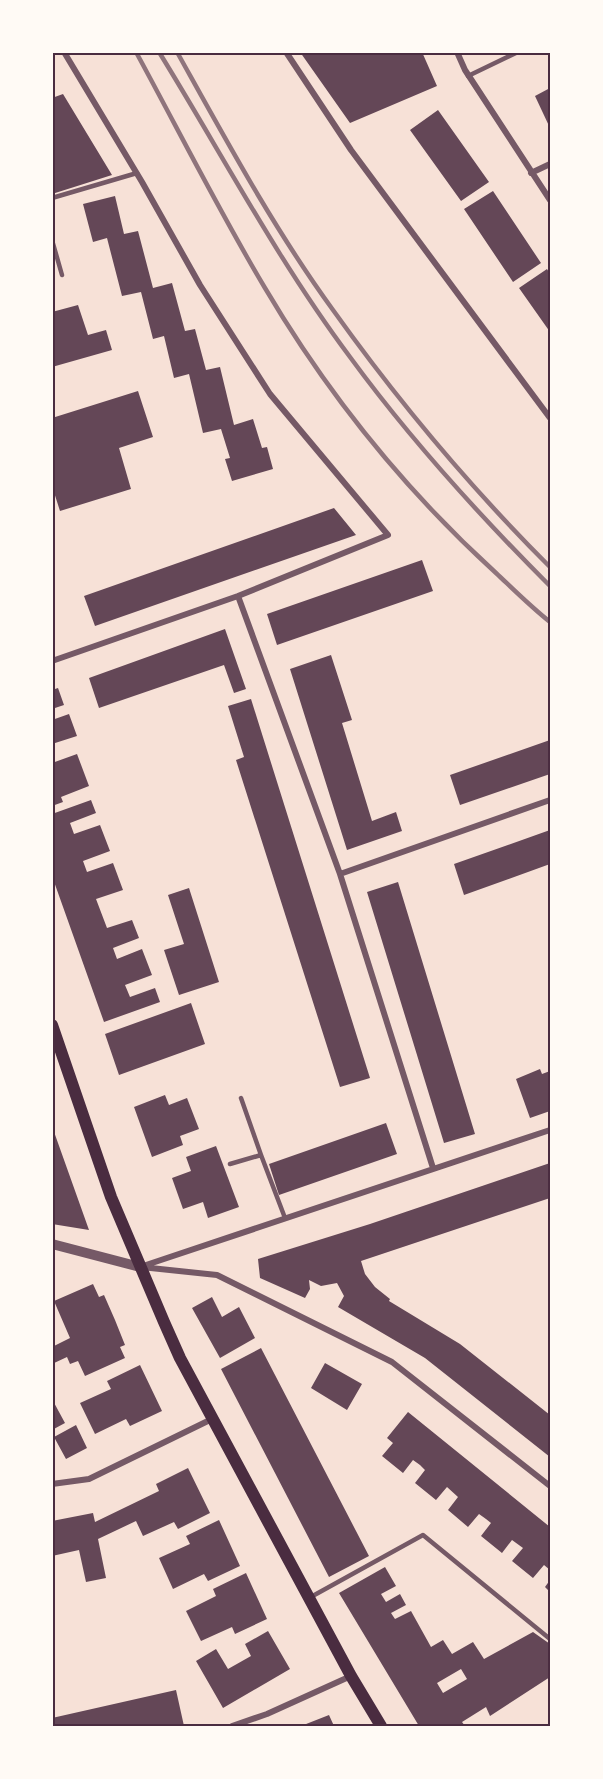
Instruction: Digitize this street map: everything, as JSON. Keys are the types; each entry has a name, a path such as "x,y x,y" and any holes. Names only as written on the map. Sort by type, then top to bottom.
{"main road":[{"path":"52,1025 111,1197 180,1358 351,1676 381,1726"}],"street":[{"path":"52,661 238,596 388,536 270,394 200,285 64,52"},
{"path":"286,52 351,150 550,418"},
{"path":"457,52 468,76 550,200"},
{"path":"531,173 550,164"},
{"path":"238,596 340,874 433,1168"},
{"path":"340,874 550,800"},
{"path":"140,1267 550,1130"},
{"path":"52,1244 140,1267 217,1275 392,1362 550,1486"},
{"path":"52,1484 89,1479 214,1418"},
{"path":"232,1726 267,1714 351,1676"}],"lane":[{"path":"468,76 518,52"},
{"path":"52,198 137,174"},
{"path":"52,240 62,275"},
{"path":"241,1098 285,1218"},
{"path":"230,1164 261,1155"},
{"path":"309,1598 423,1535 550,1639"}],"building":[{"path":"300,52 422,52 437,86 350,123"},
{"path":"550,88 550,128 535,96"},
{"path":"63,94 112,175 52,194 52,98"},
{"path":"438,110 489,182 461,201 410,130"},
{"path":"493,191 541,263 513,282 464,209"},
{"path":"115,196 124,234 138,231 153,288 172,283 185,331 195,329 206,370 220,367 234,425 253,419 262,448 267,447 273,469 232,481 225,459 230,458 221,429 203,433 189,374 174,378 164,336 153,339 141,292 122,296 107,238 93,242 83,204"},
{"path":"547,269 550,274 550,332 519,288"},
{"path":"78,305 88,335 106,330 112,350 52,367 52,312"},
{"path":"138,391 153,437 119,448 131,489 60,511 52,486 52,418"},
{"path":"334,508 356,535 95,626 84,596"},
{"path":"422,560 433,591 277,645 267,614"},
{"path":"225,629 246,689 234,693 224,665 99,708 89,678"},
{"path":"331,655 352,720 342,723 372,821 396,812 402,831 347,850 290,669"},
{"path":"58,688 64,705 52,709 52,690"},
{"path":"251,699 370,1078 340,1087 236,760 244,757 228,706"},
{"path":"69,714 77,736 52,744 52,720"},
{"path":"550,740 550,774 460,805 450,775"},
{"path":"77,754 89,786 61,797 63,802 52,806 52,763"},
{"path":"91,800 96,813 70,823 74,834 100,825 110,851 83,861 87,872 113,863 123,890 96,899 107,928 132,920 139,938 113,948 117,959 142,949 152,975 125,985 130,997 155,988 160,1002 104,1022 52,876 52,814"},
{"path":"550,830 550,864 464,895 454,864"},
{"path":"398,882 475,1134 444,1143 367,892"},
{"path":"189,888 219,982 179,995 164,950 184,944 168,895"},
{"path":"191,1003 205,1044 119,1075 105,1034"},
{"path":"540,1069 542,1074 550,1071 550,1111 530,1118 516,1079"},
{"path":"165,1095 169,1105 187,1098 199,1129 180,1136 183,1145 152,1157 134,1107"},
{"path":"386,1123 397,1154 279,1195 269,1164"},
{"path":"53,1129 89,1230 52,1224"},
{"path":"216,1146 239,1207 208,1218 203,1202 183,1209 172,1178 191,1171 186,1157"},
{"path":"550,1163 550,1198 361,1261 365,1274 375,1287 390,1299 389,1301 460,1344 550,1415 550,1457 425,1358 338,1307 344,1296 337,1283 321,1286 309,1280 310,1289 305,1298 260,1278 258,1259"},
{"path":"93,1284 99,1297 104,1295 115,1320 125,1345 120,1347 125,1358 85,1376 78,1361 70,1364 67,1357 52,1364 52,1347 70,1338 54,1301"},
{"path":"212,1297 222,1317 239,1307 255,1338 220,1358 192,1308"},
{"path":"261,1348 369,1556 329,1577 221,1369"},
{"path":"325,1363 362,1384 347,1410 311,1388"},
{"path":"140,1365 162,1411 130,1426 126,1419 95,1434 80,1403 111,1389 107,1381"},
{"path":"52,1399 65,1423 52,1430"},
{"path":"408,1412 550,1527 550,1570 544,1565 533,1578 512,1561 523,1548 512,1540 502,1553 481,1536 491,1523 486,1519 479,1514 468,1527 448,1510 458,1497 447,1487 436,1500 415,1483 425,1470 420,1465 413,1460 403,1473 382,1456 393,1443 387,1438"},
{"path":"76,1425 87,1448 66,1459 54,1437"},
{"path":"188,1468 210,1513 178,1529 174,1522 143,1536 136,1521 98,1539 106,1578 86,1582 79,1550 52,1556 52,1521 93,1513 95,1522 159,1491 156,1484"},
{"path":"219,1520 240,1566 208,1581 204,1574 173,1589 159,1558 190,1544 186,1536"},
{"path":"385,1567 396,1586 381,1594 386,1602 400,1594 406,1605 391,1613 395,1619 411,1611 431,1647 443,1640 452,1654 473,1642 484,1659 533,1632 550,1644 550,1677 490,1716 486,1707 462,1722 465,1726 419,1726 339,1593","holes":["461,1669 467,1679 443,1693 437,1683"]},
{"path":"246,1573 267,1619 235,1634 232,1627 201,1641 186,1611 216,1596 213,1589"},
{"path":"550,1580 550,1592 545,1587"},
{"path":"268,1631 290,1669 223,1708 196,1661 216,1649 228,1669 251,1656 245,1644"},
{"path":"176,1690 184,1726 52,1726 52,1718"},
{"path":"329,1715 334,1726 301,1726"}],"railway":[{"path":"136,52 265,288 342,403 431,509 463,542 550,622"},
{"path":"159,52 275,245 350,357 396,417 446,475 550,586"},
{"path":"177,52 271,216 333,310 436,443 550,567"}]}
